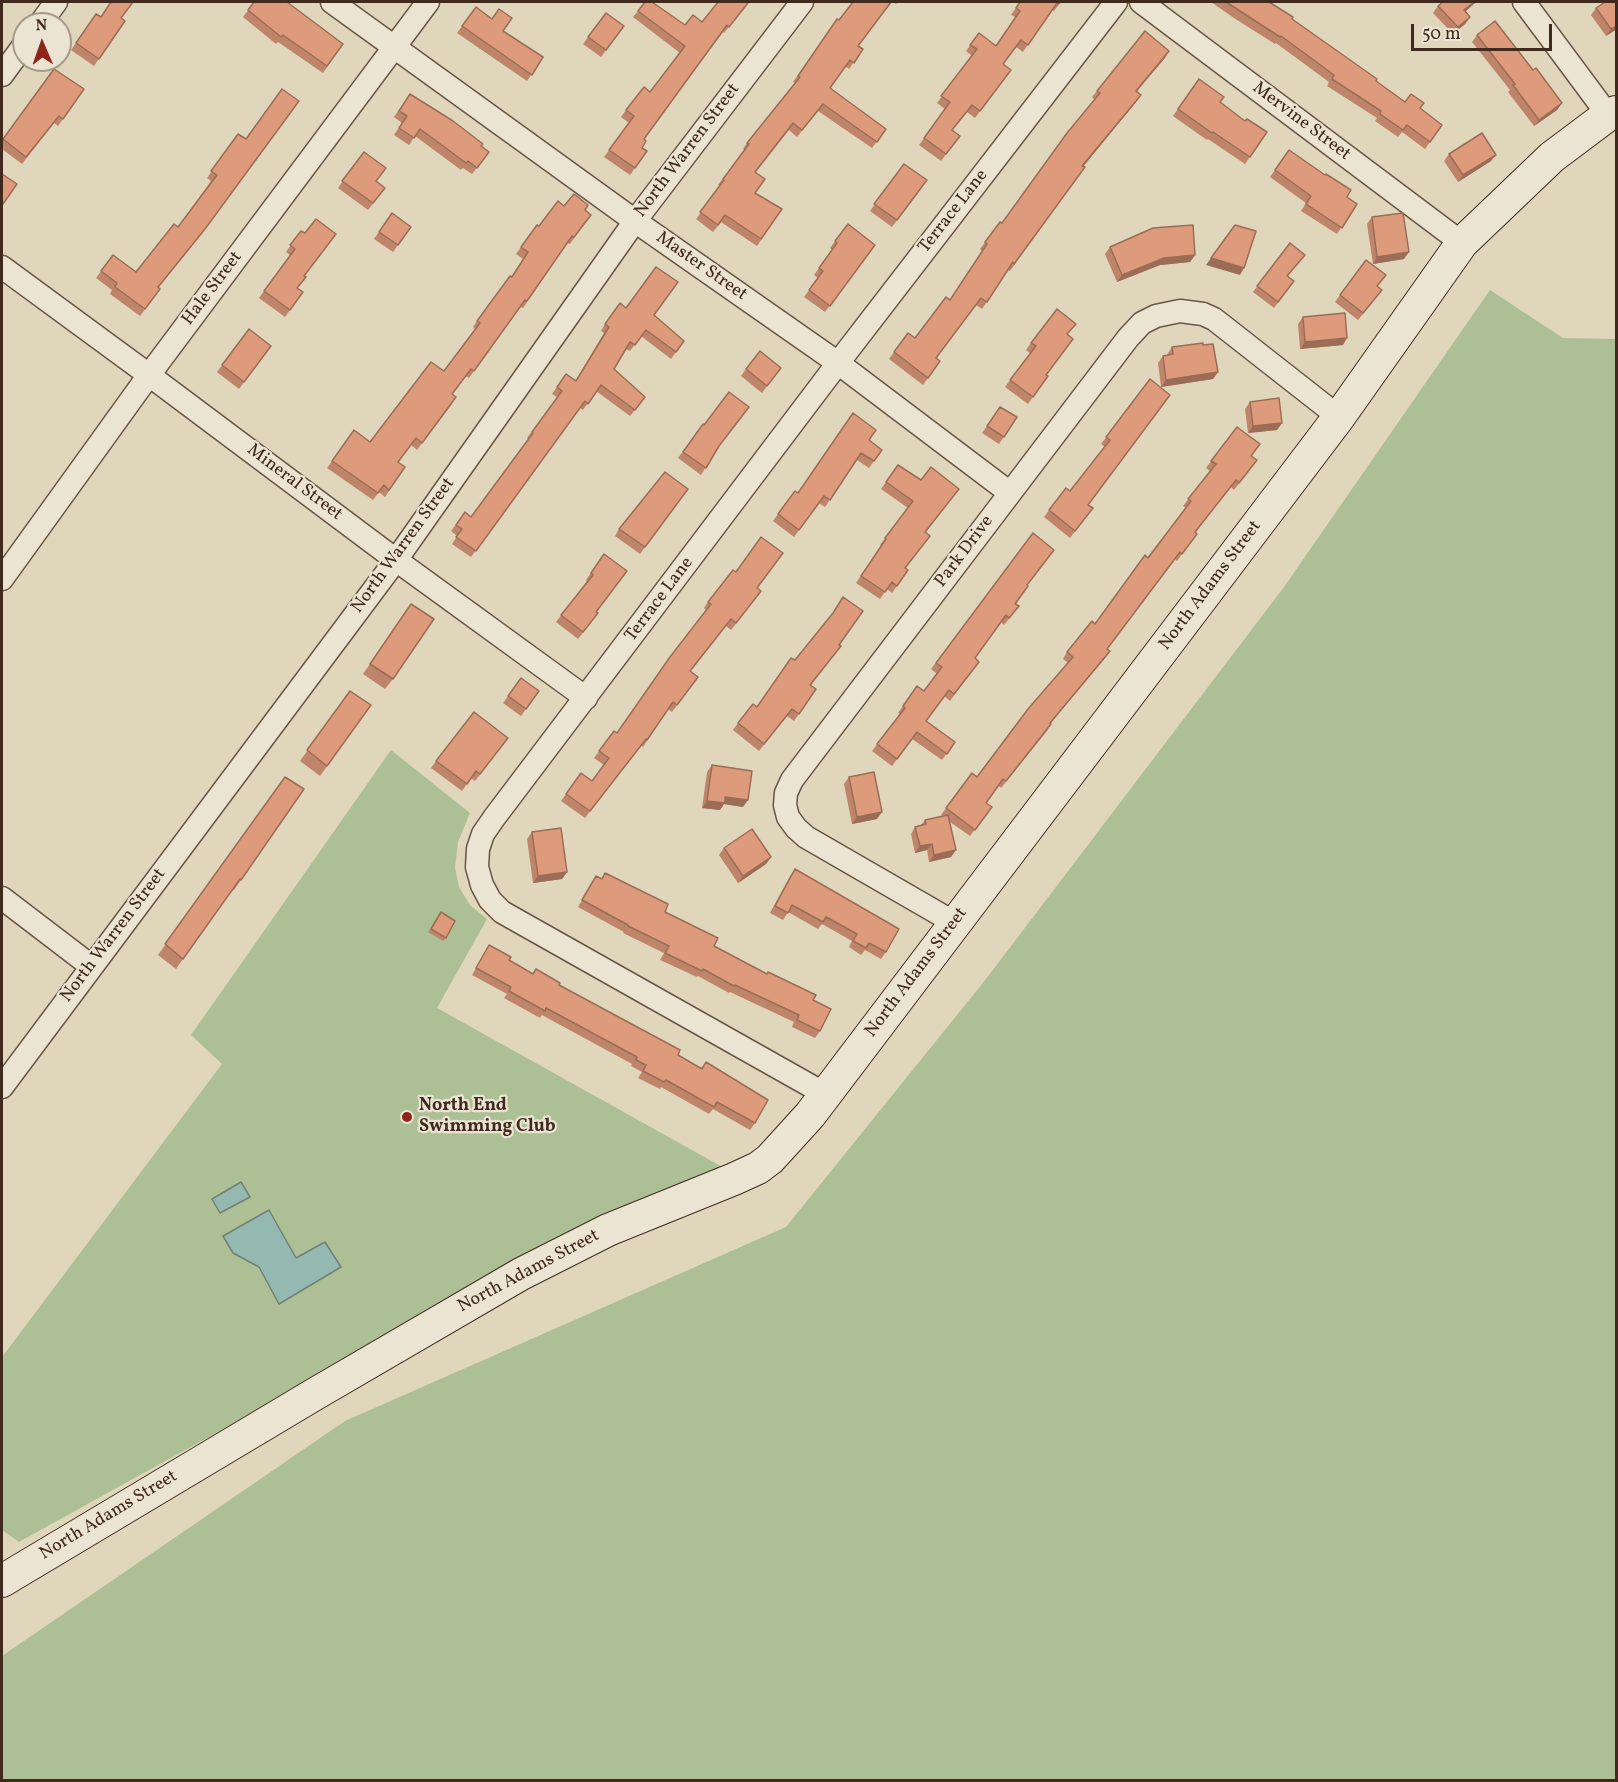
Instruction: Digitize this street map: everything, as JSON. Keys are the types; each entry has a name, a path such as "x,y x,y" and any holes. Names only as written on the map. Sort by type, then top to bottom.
{"street":[{"name":"Master Street","path":"332,2 635,221 838,363 1010,493"},
{"name":"Hale Street","path":"2,579 149,375 428,2"},
{"name":"North Warren Street","path":"2,1087 396,560 635,221 802,2"},
{"name":"Terrace Lane","path":"825,1094 502,912 490,900 482,885 477,867 478,849 483,834 838,363 1116,2"},
{"name":"Mervine Street","path":"1141,2 1462,243"},
{"path":"1524,2 1612,113"},
{"path":"2,75 12,61"},
{"name":"North Adams Street","path":"5,1573 521,1274 608,1230 758,1168 781,1148 825,1094 1340,417 1462,243 1552,156 1612,113"},
{"name":"Mineral Street","path":"2,267 586,698"},
{"name":"Park Drive","path":"955,923 806,837 795,828 788,817 785,805 786,793 792,780 1010,493 1128,338 1142,323 1156,316 1180,311 1203,314 1215,319 1340,417"},
{"path":"2,898 91,966"}],"green space":[{"path":"1490,290 1563,338 1616,339 1616,1780 2,1780 2,1656 345,1421 786,1227 986,979 1284,587"},
{"name":"North End Swimming Club","path":"391,750 470,813 458,842 455,868 459,887 470,905 487,919 437,1008 726,1169 590,1226 19,1542 2,1530 2,1357 222,1064 191,1035"}],"water":[{"path":"241,1182 250,1197 220,1213 212,1199"},
{"path":"269,1210 296,1258 325,1242 341,1267 279,1304 259,1267 233,1253 223,1236"}],"building":[{"path":"111,2 133,2 121,18 125,21 99,59 76,43 96,14 101,17"},
{"path":"254,2 287,2 343,44 327,66 283,35 281,37 248,10"},
{"path":"645,2 652,2 685,25 693,15 702,22 718,2 748,3 729,27 727,25 644,139 646,141 642,148 647,151 635,168 609,150 634,116 626,110 644,87 650,92 685,46 638,11"},
{"path":"853,2 891,2 858,46 863,49 854,63 850,60 830,88 886,129 877,142 823,104 802,130 793,123 755,172 765,179 755,193 782,209 761,239 725,215 718,225 700,212 749,144 747,143 800,77 798,76 837,19 839,20"},
{"path":"1020,2 1061,2 1057,3 1028,45 1021,40 1003,64 1011,70 980,111 972,105 952,130 960,136 946,154 924,138 950,102 941,96 977,49 970,45 979,33 996,46 1020,11 1016,8"},
{"path":"1226,2 1269,2 1293,17 1292,19 1377,79 1376,81 1405,102 1411,94 1424,103 1420,108 1442,125 1430,142 1407,125 1403,130 1380,114 1381,111 1332,79 1334,75 1281,36"},
{"path":"1443,2 1474,2 1464,10 1470,17 1458,27 1438,6"},
{"path":"1605,2 1617,2 1617,26 1611,29 1596,8"},
{"path":"476,7 492,19 499,9 512,18 503,31 543,57 532,75 462,26"},
{"path":"606,13 624,26 606,50 588,37"},
{"path":"1495,21 1533,70 1536,68 1562,103 1539,120 1513,85 1515,84 1477,35"},
{"path":"1145,31 1169,51 1136,91 1141,95 1082,166 1085,167 1014,264 1013,262 987,302 981,298 936,358 940,361 928,378 894,352 908,333 915,338 946,297 950,300 987,244 985,242 1000,222 1002,223 1067,133 1100,93 1097,91"},
{"path":"52,72 58,72 84,89 63,119 59,116 26,157 3,139"},
{"path":"1199,79 1224,97 1220,102 1245,121 1247,119 1267,132 1250,157 1178,109"},
{"path":"282,89 299,101 205,229 158,287 160,289 145,309 115,287 117,283 101,271 113,255 136,272 174,224 178,227 217,175 211,171 238,134 246,139"},
{"path":"410,94 453,121 483,144 481,146 489,152 477,168 468,161 466,163 420,129 414,138 399,128 407,116 399,111"},
{"path":"1482,133 1496,155 1463,175 1449,154"},
{"path":"1289,150 1351,190 1347,197 1357,204 1342,228 1306,204 1311,196 1275,170"},
{"path":"364,152 386,168 376,181 385,188 373,203 342,181"},
{"path":"904,164 927,180 897,220 874,204"},
{"path":"2,174 17,184 3,204 2,203"},
{"path":"574,194 588,205 585,210 591,215 574,237 572,236 474,371 471,369 452,394 456,397 422,443 416,438 398,462 405,467 389,490 384,485 378,493 332,461 354,430 370,442 431,362 444,371 480,323 477,321 510,276 512,277 528,252 521,247 537,225 539,226 558,201 564,206"},
{"path":"392,213 411,227 398,245 379,232"},
{"path":"1403,213 1409,252 1377,257 1372,217"},
{"path":"316,219 336,234 304,276 306,277 297,288 303,292 290,310 264,291 295,249 290,245 301,231 305,233"},
{"path":"848,224 875,245 830,306 809,290 823,271 819,268"},
{"path":"1193,225 1195,255 1164,258 1122,275 1110,247 1153,228"},
{"path":"1235,225 1256,231 1244,268 1211,258"},
{"path":"1290,243 1305,255 1287,276 1294,281 1278,302 1257,286"},
{"path":"1366,260 1386,275 1377,286 1382,290 1363,313 1340,295"},
{"path":"656,267 678,282 654,315 684,341 676,352 646,330 635,345 630,342 614,369 645,397 635,410 601,385 588,404 585,401 476,551 456,537 462,529 456,525 465,512 471,517 562,391 557,387 566,374 576,381 609,327 605,324 620,303 626,308"},
{"path":"1057,309 1076,324 1067,334 1073,339 1033,397 1010,380 1036,346 1031,343"},
{"path":"1345,313 1347,338 1305,342 1303,317"},
{"path":"249,329 271,346 244,382 222,365"},
{"path":"1203,343 1203,345 1213,344 1218,372 1166,380 1163,356 1173,354 1172,347"},
{"path":"760,351 781,368 767,386 746,369"},
{"path":"1150,379 1170,395 1088,505 1093,508 1075,531 1049,510 1066,488 1070,491 1110,440 1106,437"},
{"path":"729,392 749,407 719,446 706,468 683,452"},
{"path":"1279,398 1282,423 1253,426 1250,402"},
{"path":"1000,407 1017,417 1004,437 987,426"},
{"path":"853,413 876,430 869,440 882,450 874,461 861,453 830,500 824,496 799,530 778,514 795,491 798,493"},
{"path":"1237,427 1260,444 1251,456 1257,460 1239,483 1236,480 1195,532 1197,534 1182,554 1180,552 1107,649 1110,651 1050,723 1006,781 1003,779 986,803 992,807 975,830 946,808 972,773 977,777 1028,709 1073,657 1067,652 1092,621 1095,624 1145,555 1148,558 1191,501 1188,499 1216,464 1211,461"},
{"path":"898,465 921,480 931,467 959,489 925,532 930,536 905,568 908,570 897,586 892,582 885,592 861,576 885,538 913,501 886,482"},
{"path":"665,472 688,489 645,547 619,529"},
{"path":"1033,533 1054,550 1015,604 1019,606 1009,618 1006,615 975,658 979,662 954,694 949,690 926,721 955,742 947,754 917,732 897,759 877,744 905,708 903,706 917,686 924,691 942,667 936,663"},
{"path":"761,537 783,553 757,588 761,591 736,623 731,619 690,671 698,677 677,705 673,702 647,740 590,811 566,794 581,773 592,781 609,758 599,751 614,731 617,733 670,657 711,604 708,602 733,570 736,572"},
{"path":"604,554 627,571 583,632 561,615 593,575 591,573"},
{"path":"843,597 863,611 839,645 841,646 810,685 816,689 799,714 792,709 764,744 738,723 753,704 757,707 791,658 795,660"},
{"path":"411,604 434,619 393,679 370,664"},
{"path":"521,678 539,691 526,709 508,696"},
{"path":"350,691 371,705 327,766 307,750"},
{"path":"474,712 508,738 480,774 476,771 467,784 436,761"},
{"path":"712,765 752,771 748,800 725,797 725,803 707,801"},
{"path":"874,772 882,812 857,817 849,777"},
{"path":"285,777 304,789 183,959 165,944"},
{"path":"948,815 956,850 934,855 932,844 920,846 915,827 926,824 925,820"},
{"path":"561,828 567,872 538,876 532,832"},
{"path":"752,829 771,857 743,876 724,848"},
{"path":"795,869 899,929 886,952 869,943 866,948 853,941 857,934 826,917 823,922 792,905 788,913 775,906"},
{"path":"605,873 668,904 665,912 718,938 714,946 767,974 768,972 816,995 813,1000 831,1009 820,1031 797,1020 799,1015 665,953 669,946 582,900 596,876 602,879"},
{"path":"441,912 455,921 446,938 431,929"},
{"path":"489,945 511,957 509,960 533,974 536,969 560,983 559,985 680,1050 678,1055 702,1069 706,1062 768,1100 755,1123 717,1102 714,1107 666,1080 664,1082 643,1071 646,1065 636,1060 637,1057 546,1008 545,1011 509,991 511,987 476,968"}],"place":[{"name":"North End Swimming Club","path":"407,1117"}]}
